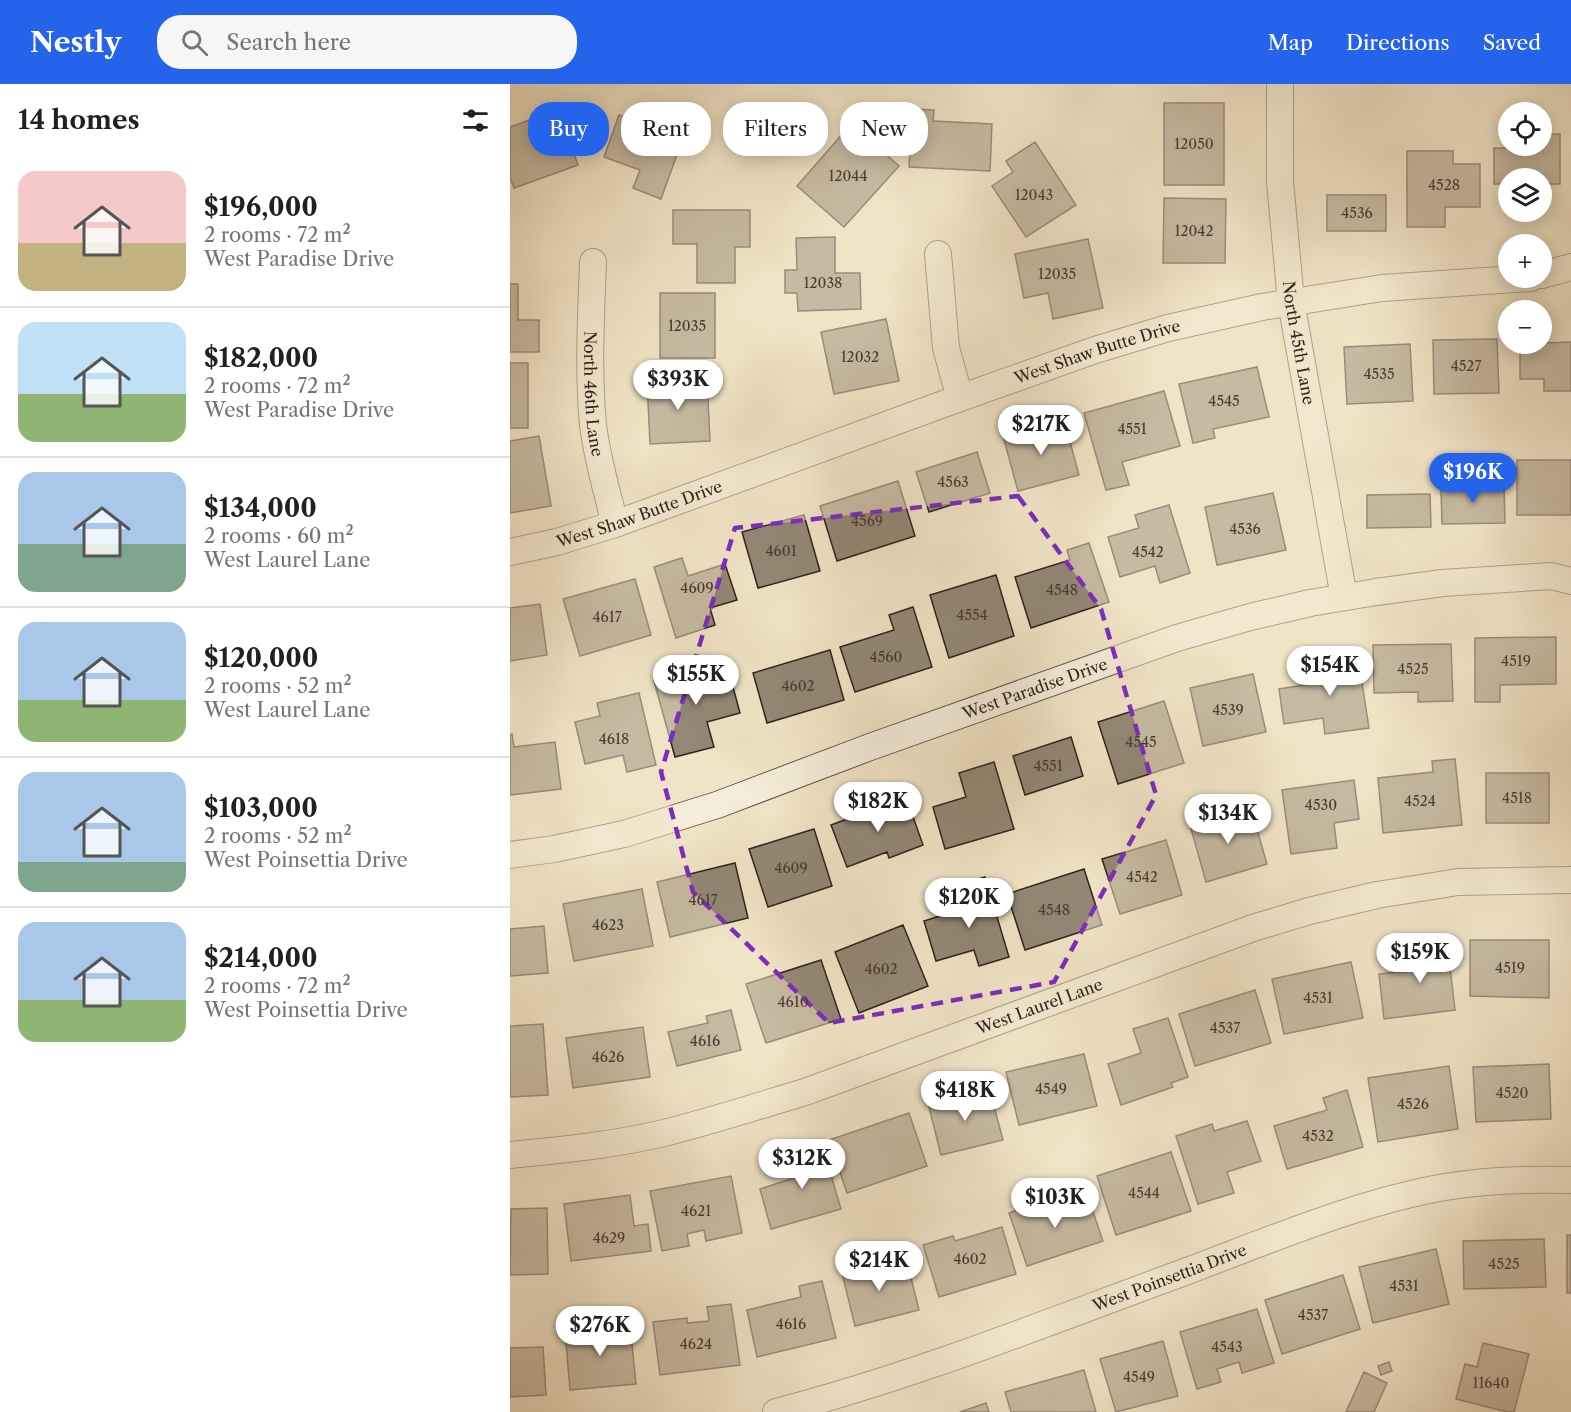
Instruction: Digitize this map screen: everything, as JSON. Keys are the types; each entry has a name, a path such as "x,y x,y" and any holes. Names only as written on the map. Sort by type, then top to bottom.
{"street":[{"name":"North 45th Lane","path":"1280,84 1280,181 1292,302 1344,597"},
{"path":"938,254 946,348 960,398"},
{"name":"North 46th Lane","path":"592,262 590,371 593,426 615,524"},
{"path":"1552,272 1571,267"},
{"name":"West Shaw Butte Drive","path":"510,552 557,542 615,524 1095,350 1168,328 1292,302 1382,288 1498,280"},
{"name":"West Paradise Drive","path":"510,855 554,849 635,831 717,805 870,747 1178,638 1250,617 1344,597 1443,583 1551,576 1571,581"},
{"name":"West Laurel Lane","path":"510,1155 608,1143 662,1133 805,1092 1253,928 1309,911 1458,882 1571,880"},
{"name":"West Poinsettia Drive","path":"776,1412 830,1398 933,1365 1253,1246 1394,1198 1446,1187 1571,1180"}],"highlighted area":[{"path":"1018,496 1101,609 1156,795 1054,982 829,1023 693,892 661,772 735,528"}],"building":[{"path":"1164,103 1224,103 1224,185 1164,185"},
{"path":"928,110 934,110 933,121 992,124 990,171 909,167 910,156 928,156"},
{"path":"619,115 621,116 621,156 677,156 661,199 633,188 640,170 604,157 609,156 609,143"},
{"path":"528,121 528,156 575,156 578,165 514,188 510,178 510,127"},
{"path":"1552,134 1560,134 1560,184 1552,184 1552,168 1498,168 1498,184 1494,184 1494,148 1498,148 1498,156 1552,156"},
{"path":"840,137 840,156 888,156 899,166 844,227 797,186 823,156 828,156 828,150"},
{"path":"1035,142 1076,205 1026,237 992,186 1013,172 1006,161"},
{"path":"1407,151 1453,151 1453,164 1480,164 1480,207 1445,207 1445,227 1407,227"},
{"path":"1327,195 1386,195 1386,231 1327,231"},
{"path":"1164,198 1226,199 1225,263 1163,263"},
{"path":"673,210 750,210 750,247 735,247 735,283 697,283 697,244 673,244"},
{"path":"835,237 835,273 860,273 861,309 798,311 797,293 785,293 785,270 797,270 796,238"},
{"path":"1088,239 1103,308 1053,319 1048,293 1024,298 1015,254"},
{"path":"510,284 518,284 518,320 539,320 539,352 510,352"},
{"path":"660,293 715,293 715,358 660,358"},
{"path":"886,319 899,381 834,394 821,332"},
{"path":"1497,339 1499,393 1434,394 1433,340"},
{"path":"1571,342 1571,391 1544,391 1544,379 1520,379 1520,354 1552,354 1552,343"},
{"path":"1410,344 1413,401 1347,404 1344,347"},
{"path":"510,363 528,363 528,428 510,428"},
{"path":"1257,367 1269,417 1213,429 1215,438 1193,443 1179,384"},
{"path":"707,379 710,441 650,444 647,381"},
{"path":"1164,391 1180,446 1122,462 1129,485 1106,490 1084,413"},
{"path":"1064,420 1079,475 1018,491 1003,436"},
{"path":"539,436 551,506 510,513 510,441"},
{"path":"977,452 990,493 929,512 916,472"},
{"path":"1517,460 1571,460 1571,515 1517,515"},
{"path":"1466,476 1481,476 1481,486 1504,486 1505,523 1442,524 1441,489 1466,489"},
{"path":"898,481 915,536 837,561 820,506"},
{"path":"1273,493 1286,550 1217,565 1205,507"},
{"path":"1430,494 1431,527 1367,528 1367,495"},
{"path":"1169,505 1190,573 1160,583 1155,566 1120,577 1108,537 1139,528 1135,515"},
{"path":"804,515 820,571 758,588 742,532"},
{"path":"1089,543 1109,602 1031,628 1015,577 1070,560 1067,550"},
{"path":"682,558 688,576 725,564 737,600 710,608 715,625 676,638 654,567"},
{"path":"996,575 1014,636 949,658 930,595"},
{"path":"635,579 651,635 580,656 563,599"},
{"path":"540,604 547,655 510,661 510,608"},
{"path":"913,607 932,667 855,692 840,647 894,630 889,615"},
{"path":"1556,637 1556,684 1500,685 1500,702 1475,702 1475,638"},
{"path":"1451,644 1453,701 1418,702 1418,692 1374,693 1373,645"},
{"path":"830,650 844,700 767,723 753,673"},
{"path":"1357,651 1369,728 1325,734 1323,718 1284,724 1279,689 1324,682 1320,657"},
{"path":"726,661 740,713 707,722 714,747 675,757 654,681"},
{"path":"1253,674 1266,732 1203,746 1190,688"},
{"path":"639,693 656,765 627,772 623,755 585,764 575,722 600,716 597,703"},
{"path":"1164,701 1184,763 1118,784 1098,722"},
{"path":"512,734 514,747 555,742 561,789 510,795 510,735"},
{"path":"1071,737 1083,776 1025,795 1013,756"},
{"path":"1455,759 1462,825 1383,833 1378,778 1433,772 1432,761"},
{"path":"994,762 1014,829 945,849 933,807 966,797 959,773"},
{"path":"1486,773 1549,773 1549,823 1486,823"},
{"path":"1354,780 1359,819 1334,823 1337,848 1291,854 1282,790"},
{"path":"906,797 923,845 889,858 887,852 847,867 831,825"},
{"path":"1251,809 1267,864 1206,882 1190,825"},
{"path":"814,829 832,886 768,907 749,849"},
{"path":"1166,840 1182,895 1120,914 1102,859"},
{"path":"735,863 748,918 670,937 657,882"},
{"path":"1084,869 1102,925 1025,950 1007,894"},
{"path":"985,877 1009,957 979,966 974,950 936,961 924,921 975,905 968,882"},
{"path":"642,889 653,946 574,961 563,904"},
{"path":"903,925 928,986 859,1013 835,952"},
{"path":"544,926 548,973 510,976 510,929"},
{"path":"1470,940 1549,940 1549,998 1470,996"},
{"path":"1447,941 1455,1010 1384,1019 1379,974 1412,971 1409,945"},
{"path":"821,960 841,1019 766,1043 746,984"},
{"path":"1351,962 1363,1018 1284,1034 1272,979"},
{"path":"1255,990 1271,1043 1195,1066 1179,1014"},
{"path":"731,1010 741,1050 677,1066 668,1032 708,1023 706,1016"},
{"path":"1168,1018 1188,1077 1171,1083 1173,1087 1121,1105 1108,1064 1141,1053 1133,1029"},
{"path":"543,1024 548,1095 510,1097 510,1026"},
{"path":"643,1027 650,1077 573,1088 566,1038"},
{"path":"1084,1054 1097,1106 1019,1125 1006,1072"},
{"path":"1549,1064 1551,1119 1476,1122 1473,1067"},
{"path":"1449,1066 1458,1129 1378,1142 1368,1078"},
{"path":"989,1088 1003,1140 941,1155 928,1103"},
{"path":"1347,1090 1363,1147 1287,1169 1274,1126 1327,1110 1323,1098"},
{"path":"909,1113 927,1166 847,1193 829,1140"},
{"path":"1247,1121 1261,1161 1227,1172 1234,1193 1198,1204 1176,1136 1212,1124 1214,1131"},
{"path":"822,1144 841,1209 771,1229 760,1189 794,1178 787,1154"},
{"path":"1171,1152 1191,1211 1116,1235 1097,1176"},
{"path":"731,1176 742,1233 706,1241 704,1230 687,1234 689,1246 662,1251 650,1191"},
{"path":"1087,1194 1103,1241 1027,1266 1009,1213 1042,1202 1044,1208"},
{"path":"630,1195 634,1226 648,1224 651,1251 571,1261 564,1204"},
{"path":"547,1208 548,1274 510,1275 511,1209"},
{"path":"1002,1227 1016,1274 939,1297 923,1245 953,1236 955,1241"},
{"path":"1567,1235 1571,1235 1571,1293 1567,1293"},
{"path":"1544,1239 1546,1287 1464,1289 1463,1241"},
{"path":"1436,1249 1449,1304 1373,1323 1359,1267"},
{"path":"876,1260 879,1269 907,1262 919,1310 855,1326 841,1269"},
{"path":"1343,1275 1360,1329 1282,1354 1265,1300"},
{"path":"822,1281 836,1338 757,1357 747,1310 801,1297 799,1286"},
{"path":"731,1304 740,1365 660,1375 653,1322 687,1318 687,1323 709,1321 707,1307"},
{"path":"1257,1309 1274,1363 1242,1373 1239,1362 1217,1369 1221,1382 1197,1389 1180,1332"},
{"path":"630,1324 636,1384 570,1390 565,1331"},
{"path":"1163,1341 1178,1396 1116,1412 1100,1359"},
{"path":"1483,1343 1529,1354 1514,1412 1456,1399 1465,1364 1477,1367"},
{"path":"543,1347 546,1395 510,1397 510,1348"},
{"path":"1389,1362 1392,1371 1381,1375 1378,1366"},
{"path":"1084,1370 1096,1412 1011,1412 1005,1392"},
{"path":"1364,1372 1387,1383 1374,1412 1346,1412"},
{"path":"986,1403 989,1412 960,1412"}]}
